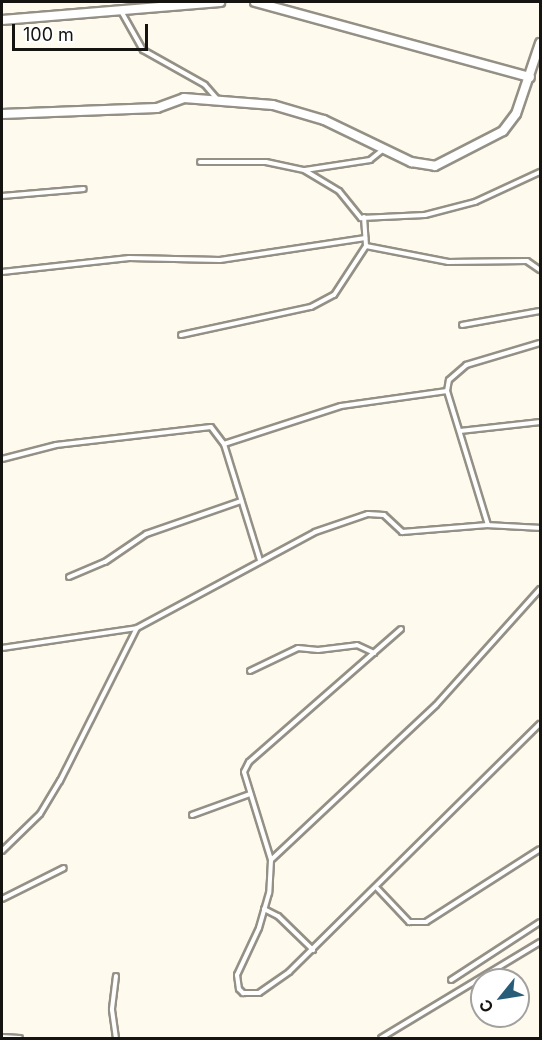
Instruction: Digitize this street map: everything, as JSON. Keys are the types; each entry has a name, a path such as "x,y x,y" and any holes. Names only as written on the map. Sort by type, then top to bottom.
{"street":[{"path":"2,20 220,2"},
{"path":"255,2 530,77"},
{"path":"2,114 157,108 184,99 273,105 324,120 381,151 435,166 503,131 516,114 540,43"}],"lane":[{"path":"121,11 143,50 205,85 218,100"},
{"path":"304,170 370,160 381,151"},
{"path":"181,334 311,307 334,295 366,246 364,217 339,191 304,170 266,162 200,162"},
{"path":"364,217 425,215 475,202 540,172"},
{"path":"2,195 84,189"},
{"path":"2,273 129,258 220,260 365,238"},
{"path":"366,246 448,262 526,261 540,270"},
{"path":"462,325 540,311"},
{"path":"488,525 447,391 452,374 457,369 540,343"},
{"path":"224,444 341,406 447,391"},
{"path":"460,431 540,422"},
{"path":"2,459 56,445 205,426 216,430 224,444 260,560"},
{"path":"69,577 105,562 146,534 241,501"},
{"path":"2,648 137,628 315,532 368,514 384,515 402,532 488,525 540,528"},
{"path":"271,860 436,705 540,590"},
{"path":"2,850 40,814 60,781 137,628"},
{"path":"401,629 249,762 244,772 271,860 264,909 240,966 238,989 243,993 259,993 274,984 313,950 540,724"},
{"path":"250,671 298,648 318,650 357,645 374,653"},
{"path":"192,815 250,794"},
{"path":"377,888 409,922 426,922 540,849"},
{"path":"2,898 64,868"},
{"path":"264,909 278,916 313,950"},
{"path":"451,980 540,922"},
{"path":"381,1038 540,942"},
{"path":"116,976 112,1010 117,1038"},
{"path":"394,1038 396,1031"},
{"path":"2,1037 20,1038"}]}
